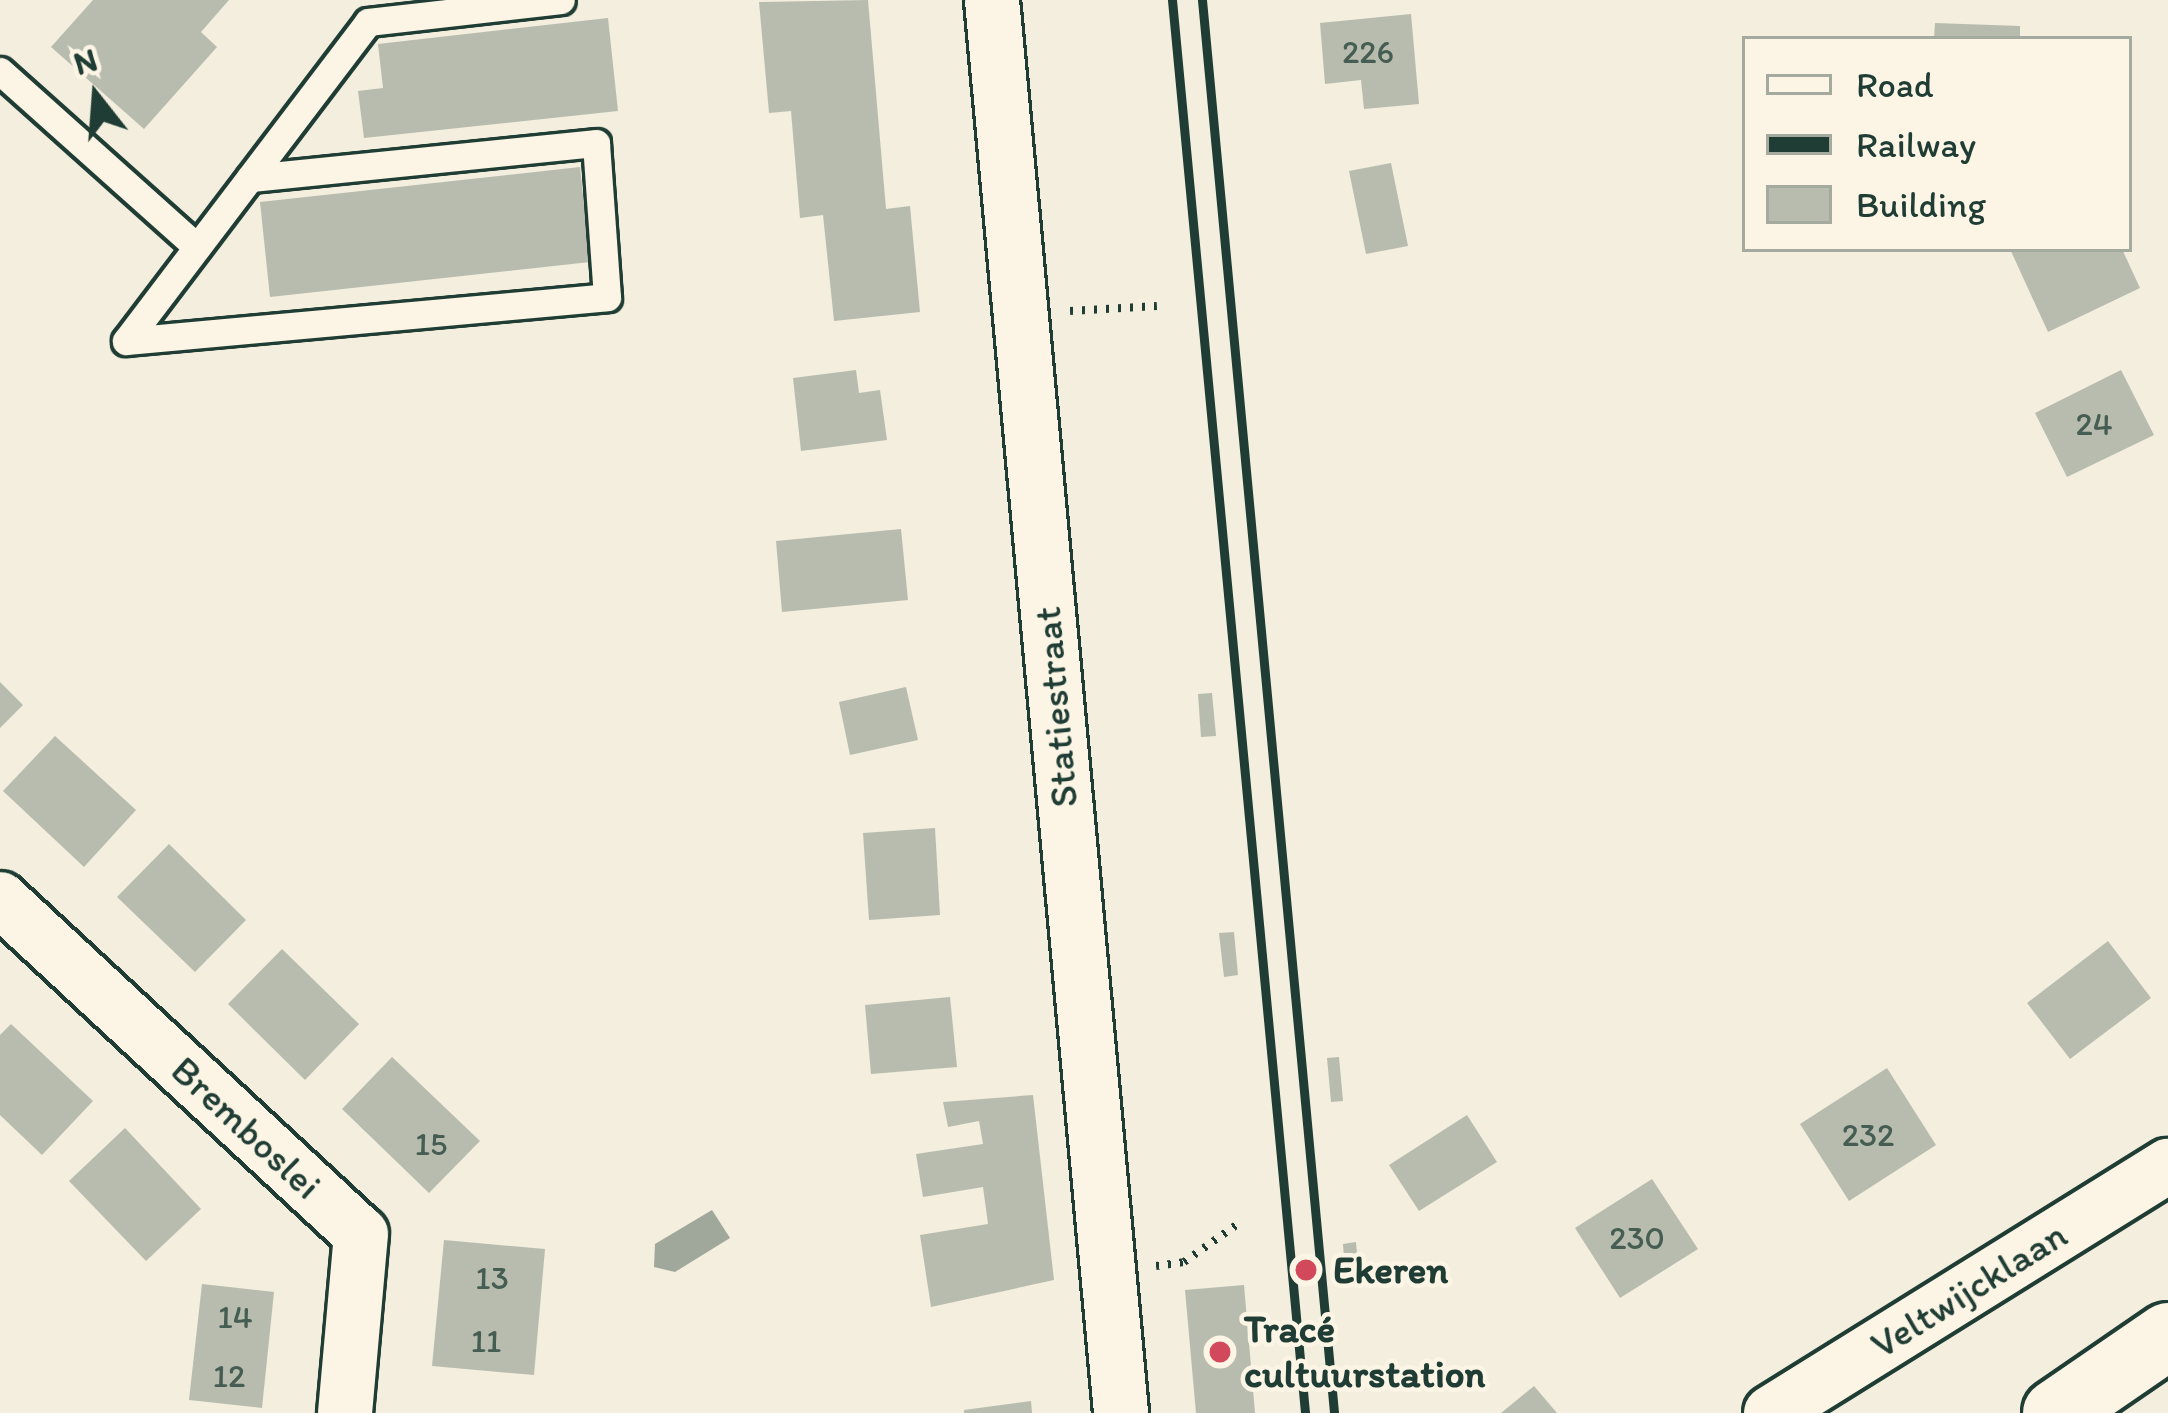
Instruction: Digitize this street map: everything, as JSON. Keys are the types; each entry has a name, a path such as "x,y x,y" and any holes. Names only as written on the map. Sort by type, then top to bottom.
{"street":[{"name":"Statiestraat","path":"992,0 1121,1413"},
{"name":"Bremboslei","path":"0,899 361,1234 345,1413"},
{"name":"Veltwijcklaan","path":"1771,1413 2168,1166"},
{"path":"2056,1413 2168,1336"}],"lane":[{"path":"250,178 596,142 607,297 126,341 368,22 561,0"},
{"path":"0,71 197,248"}],"path":[{"path":"1021,316 1157,306"},
{"path":"1107,1274 1184,1262 1242,1221"}],"shaded area":[{"path":"712,1210 730,1238 675,1272 654,1267 655,1244"}],"building":[{"path":"93,0 229,0 201,32 217,47 144,129 51,47"},
{"path":"868,0 886,209 910,206 920,312 834,321 823,215 800,218 791,111 769,113 759,2"},
{"path":"1411,14 1419,104 1364,109 1361,80 1325,84 1320,23"},
{"path":"608,18 618,111 364,138 358,91 383,88 378,44"},
{"path":"1935,23 2020,26 2020,36 1934,36"},
{"path":"1391,163 1408,246 1366,254 1349,171"},
{"path":"580,167 590,262 270,297 260,202"},
{"path":"2011,252 2123,252 2140,288 2048,332"},
{"path":"856,370 859,393 880,390 887,440 801,451 793,378"},
{"path":"2121,370 2154,435 2067,477 2035,413"},
{"path":"901,529 908,600 782,612 776,541"},
{"path":"0,682 23,705 0,728"},
{"path":"906,687 918,740 850,755 839,702"},
{"path":"1212,693 1216,736 1201,737 1198,694"},
{"path":"55,736 136,810 84,867 3,791"},
{"path":"935,828 940,915 869,920 863,833"},
{"path":"169,844 246,920 195,972 117,897"},
{"path":"1234,932 1238,975 1224,977 1219,933"},
{"path":"2108,941 2151,998 2070,1059 2027,1003"},
{"path":"282,949 359,1024 305,1080 228,1004"},
{"path":"950,997 957,1067 871,1074 865,1005"},
{"path":"11,1024 93,1101 42,1155 0,1115 0,1035"},
{"path":"392,1057 480,1141 429,1193 342,1109"},
{"path":"1339,1057 1343,1101 1331,1102 1327,1058"},
{"path":"1887,1068 1936,1145 1849,1201 1800,1124"},
{"path":"1033,1095 1054,1280 931,1307 920,1235 988,1224 983,1187 923,1197 916,1154 983,1144 979,1121 948,1127 943,1102"},
{"path":"1467,1115 1497,1162 1419,1211 1389,1165"},
{"path":"125,1128 201,1209 146,1261 69,1181"},
{"path":"1652,1179 1698,1249 1620,1298 1575,1228"},
{"path":"444,1240 545,1249 534,1375 432,1366"},
{"path":"1356,1242 1360,1285 1346,1286 1343,1244"},
{"path":"202,1284 274,1292 262,1408 189,1400"},
{"name":"Tracé cultuurstation","path":"1244,1285 1255,1413 1196,1413 1185,1290"},
{"path":"1534,1386 1557,1413 1501,1413"},
{"path":"1031,1401 1032,1413 964,1413 964,1410"}],"railway":[{"path":"1172,0 1305,1413"},
{"path":"1202,0 1334,1413"}],"place":[{"name":"Ekeren","path":"1306,1270"},
{"name":"Tracé cultuurstation","path":"1220,1352"}]}
